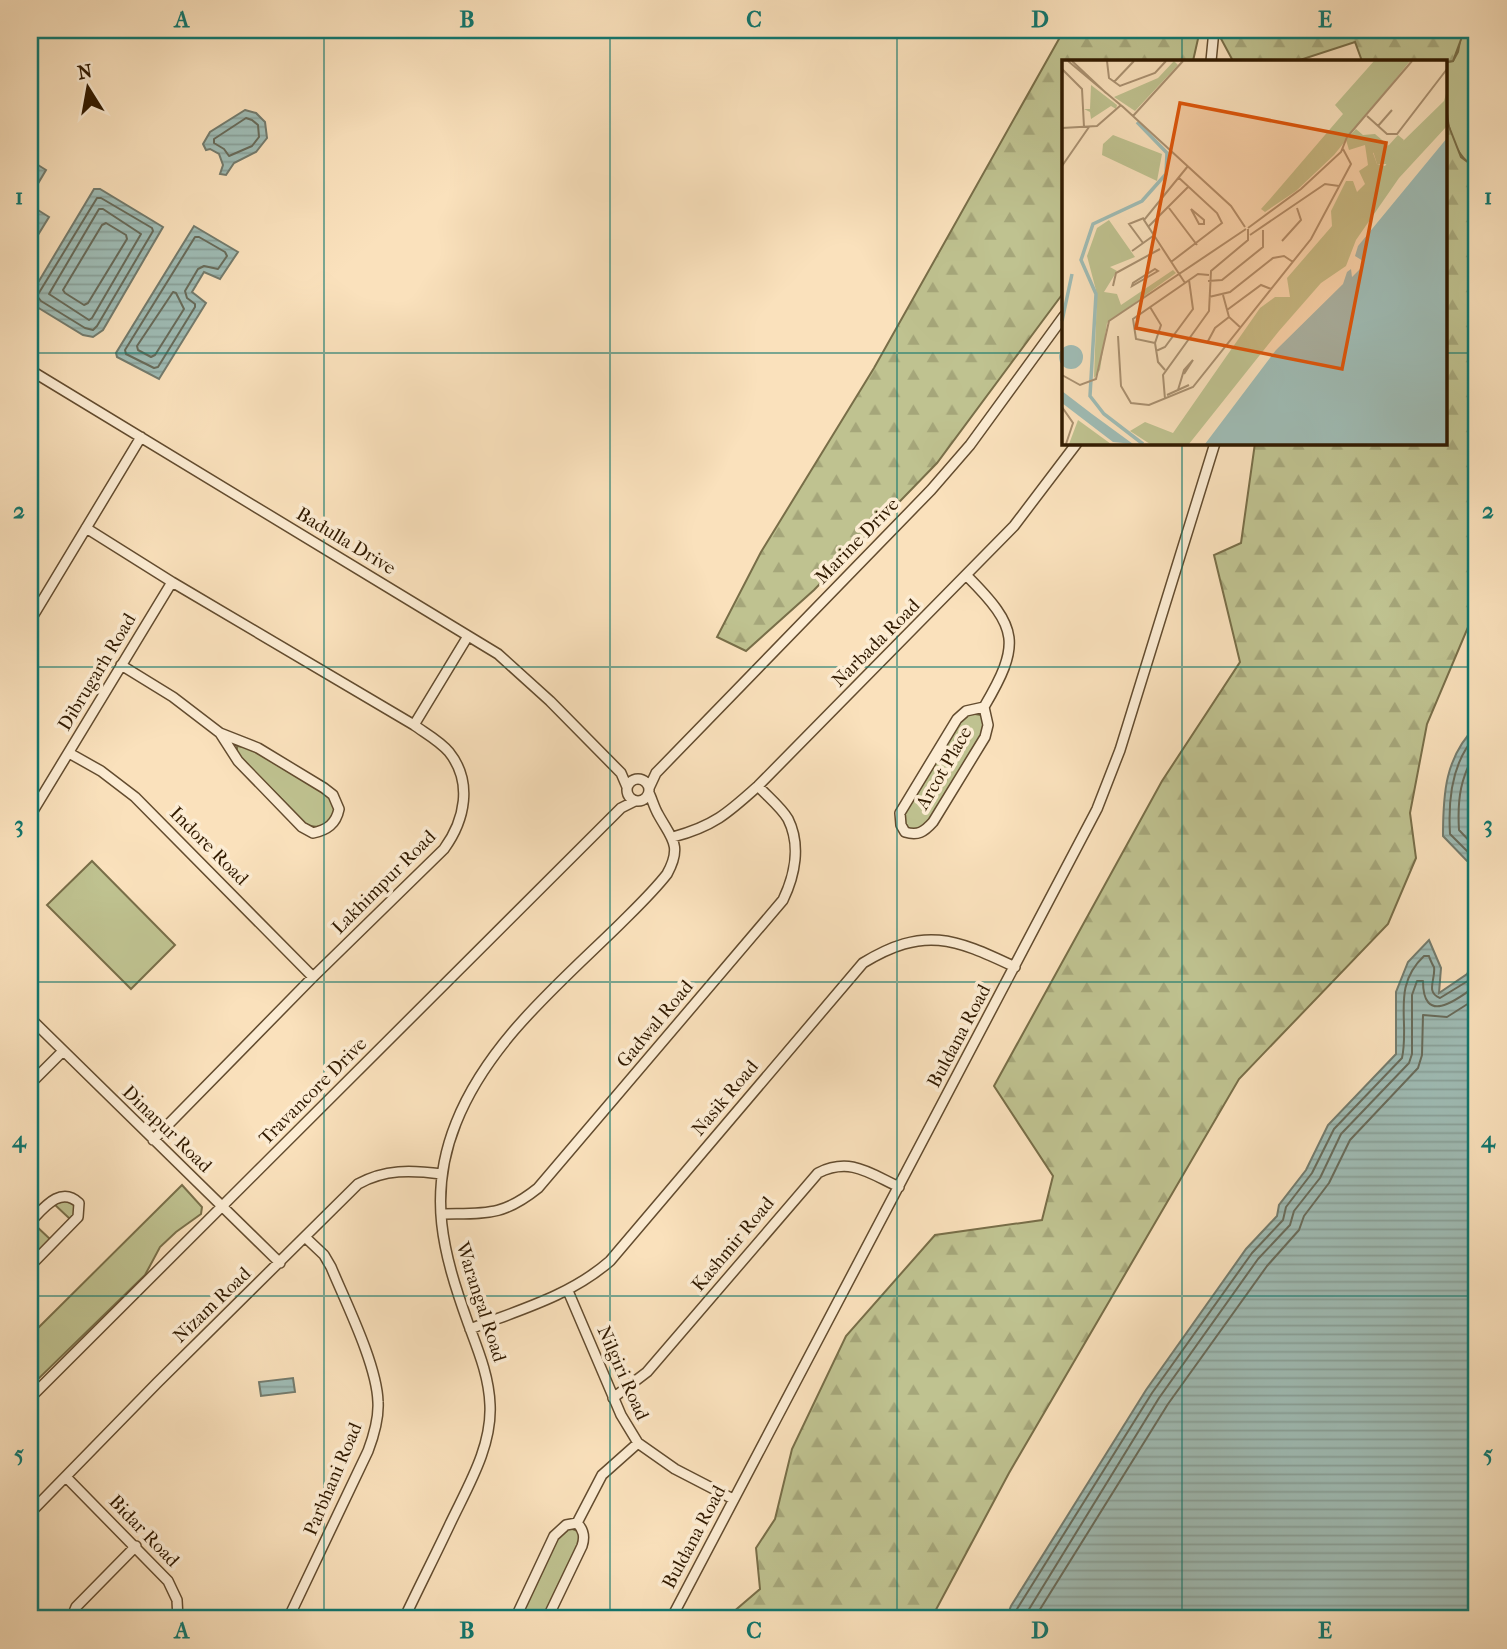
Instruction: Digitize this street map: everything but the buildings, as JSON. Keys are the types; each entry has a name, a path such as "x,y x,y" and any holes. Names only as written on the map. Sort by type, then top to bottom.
{"street":[{"path":"1211,60 1214,30"},
{"name":"Marine Drive","path":"649,790 656,773 931,490 971,445 1062,319"},
{"name":"Badulla Drive","path":"30,370 468,636 519,671 621,773 627,790"},
{"path":"30,621 141,437"},
{"name":"Narbada Road","path":"673,837 708,826 722,818 758,786 1014,526 1076,444"},
{"name":"Buldana Road","path":"671,1619 1097,809 1120,750 1215,444"},
{"name":"Lakhimpur Road","path":"86,528 414,725 448,751 461,775 464,808 460,823 444,849 313,977 153,1140"},
{"name":"Arcot Place","path":"967,576 1000,612 1008,634 1008,660 984,707 988,724 985,737 933,822 923,832 914,835 905,832 900,813 957,719 966,711 984,707"},
{"name":"Dibrugarh Road","path":"30,816 172,582"},
{"path":"414,725 468,636"},
{"path":"121,665 173,697 220,733 258,748 333,794 339,808 332,825 313,833 302,827 238,761 220,733"},
{"name":"Indore Road","path":"69,753 101,771 135,797 313,977"},
{"name":"Badulla Drive","path":"621,773 639,779"},
{"name":"Marine Drive","path":"627,790 639,779 656,773"},
{"path":"639,779 649,790 657,813 673,837"},
{"name":"Gadwal Road","path":"441,1214 502,1211 520,1203 538,1188 779,905 790,885 794,869 794,839 787,819 758,786"},
{"path":"627,790 636,802 657,813"},
{"name":"Travancore Drive","path":"621,808 627,790"},
{"name":"Travancore Drive","path":"30,1398 621,808 647,798 649,790"},
{"name":"Warangal Road","path":"404,1619 479,1464 490,1414 488,1385 446,1256 441,1214 442,1174 456,1121 489,1063 529,1015 659,885 673,863 673,837"},
{"name":"Nasik Road","path":"471,1329 568,1291 599,1271 620,1251 863,963 900,944 918,940 939,940 964,944 1015,968"},
{"name":"Dinapur Road","path":"30,1018 280,1263"},
{"path":"30,1084 63,1051"},
{"name":"Kashmir Road","path":"613,1398 647,1372 818,1173 829,1168 851,1166 898,1187"},
{"name":"Nizam Road","path":"30,1513 358,1184 373,1176 404,1171 442,1174"},
{"path":"30,1222 58,1197 67,1196 79,1203 78,1217 30,1266"},
{"name":"Parbhani Road","path":"288,1619 368,1451 375,1433 379,1402 370,1364 331,1267 324,1255 305,1237"},
{"name":"Nilgiri Road","path":"568,1291 613,1398 638,1443 674,1469 733,1499"},
{"path":"577,1523 602,1475 638,1443"},
{"name":"Bidar Road","path":"66,1477 169,1581 177,1600 178,1619"},
{"path":"515,1619 554,1536 566,1525 577,1523 584,1534 582,1546 547,1619"},
{"path":"71,1619 76,1607 136,1546"}],"green space":[{"path":"1064,30 1200,30 1193,60 1062,60 1062,295 937,463 814,590 746,651 717,637 761,552 874,368"},
{"path":"1221,30 1477,30 1463,34 1453,61 1448,62 1362,60 1355,42 1300,60 1232,60 1219,35"},
{"path":"1477,31 1477,169 1465,160 1457,149 1448,122 1448,62 1453,61 1458,52 1461,36"},
{"path":"1448,124 1461,157 1477,169 1477,606 1427,724 1410,813 1416,858 1388,924 1239,1079 1009,1473 931,1619 725,1619 760,1589 756,1548 775,1519 792,1449 846,1336 935,1235 1042,1220 1053,1176 994,1086 1162,781 1240,662 1214,555 1241,543 1255,444 1448,444"},
{"path":"969,713 984,718 985,731 923,831 905,829 903,816 959,722"},
{"path":"237,746 250,748 330,797 335,808 328,822 316,827 305,823 237,754"},
{"path":"92,861 175,945 131,989 47,905"},
{"path":"182,1185 202,1207 201,1214 160,1247 145,1275 30,1387 30,1336"},
{"path":"68,1200 75,1206 76,1212 71,1220 54,1204"},
{"path":"34,1224 51,1240 30,1262 30,1228"},
{"path":"570,1528 580,1532 581,1540 545,1619 519,1619 555,1543 561,1534"}],"water":[{"path":"245,110 256,113 265,122 267,138 256,152 234,163 226,175 220,174 223,165 219,154 210,149 206,150 203,144 210,132"},
{"path":"30,160 46,170 30,197"},
{"path":"94,189 100,189 163,227 103,330 93,337 83,335 37,307 31,302 30,296"},
{"path":"30,205 49,217 30,248"},
{"path":"194,226 238,252 220,279 204,272 192,292 206,303 159,379 117,357 116,353"},
{"path":"1477,725 1477,866 1467,861 1443,836 1448,776 1458,750"},
{"path":"1429,940 1441,968 1439,993 1467,974 1477,957 1477,1619 1006,1619 1011,1606 1146,1390 1246,1249 1277,1216 1279,1205 1306,1170 1328,1125 1396,1054 1396,992 1408,962"},
{"path":"293,1378 295,1392 261,1396 259,1382"}]}
